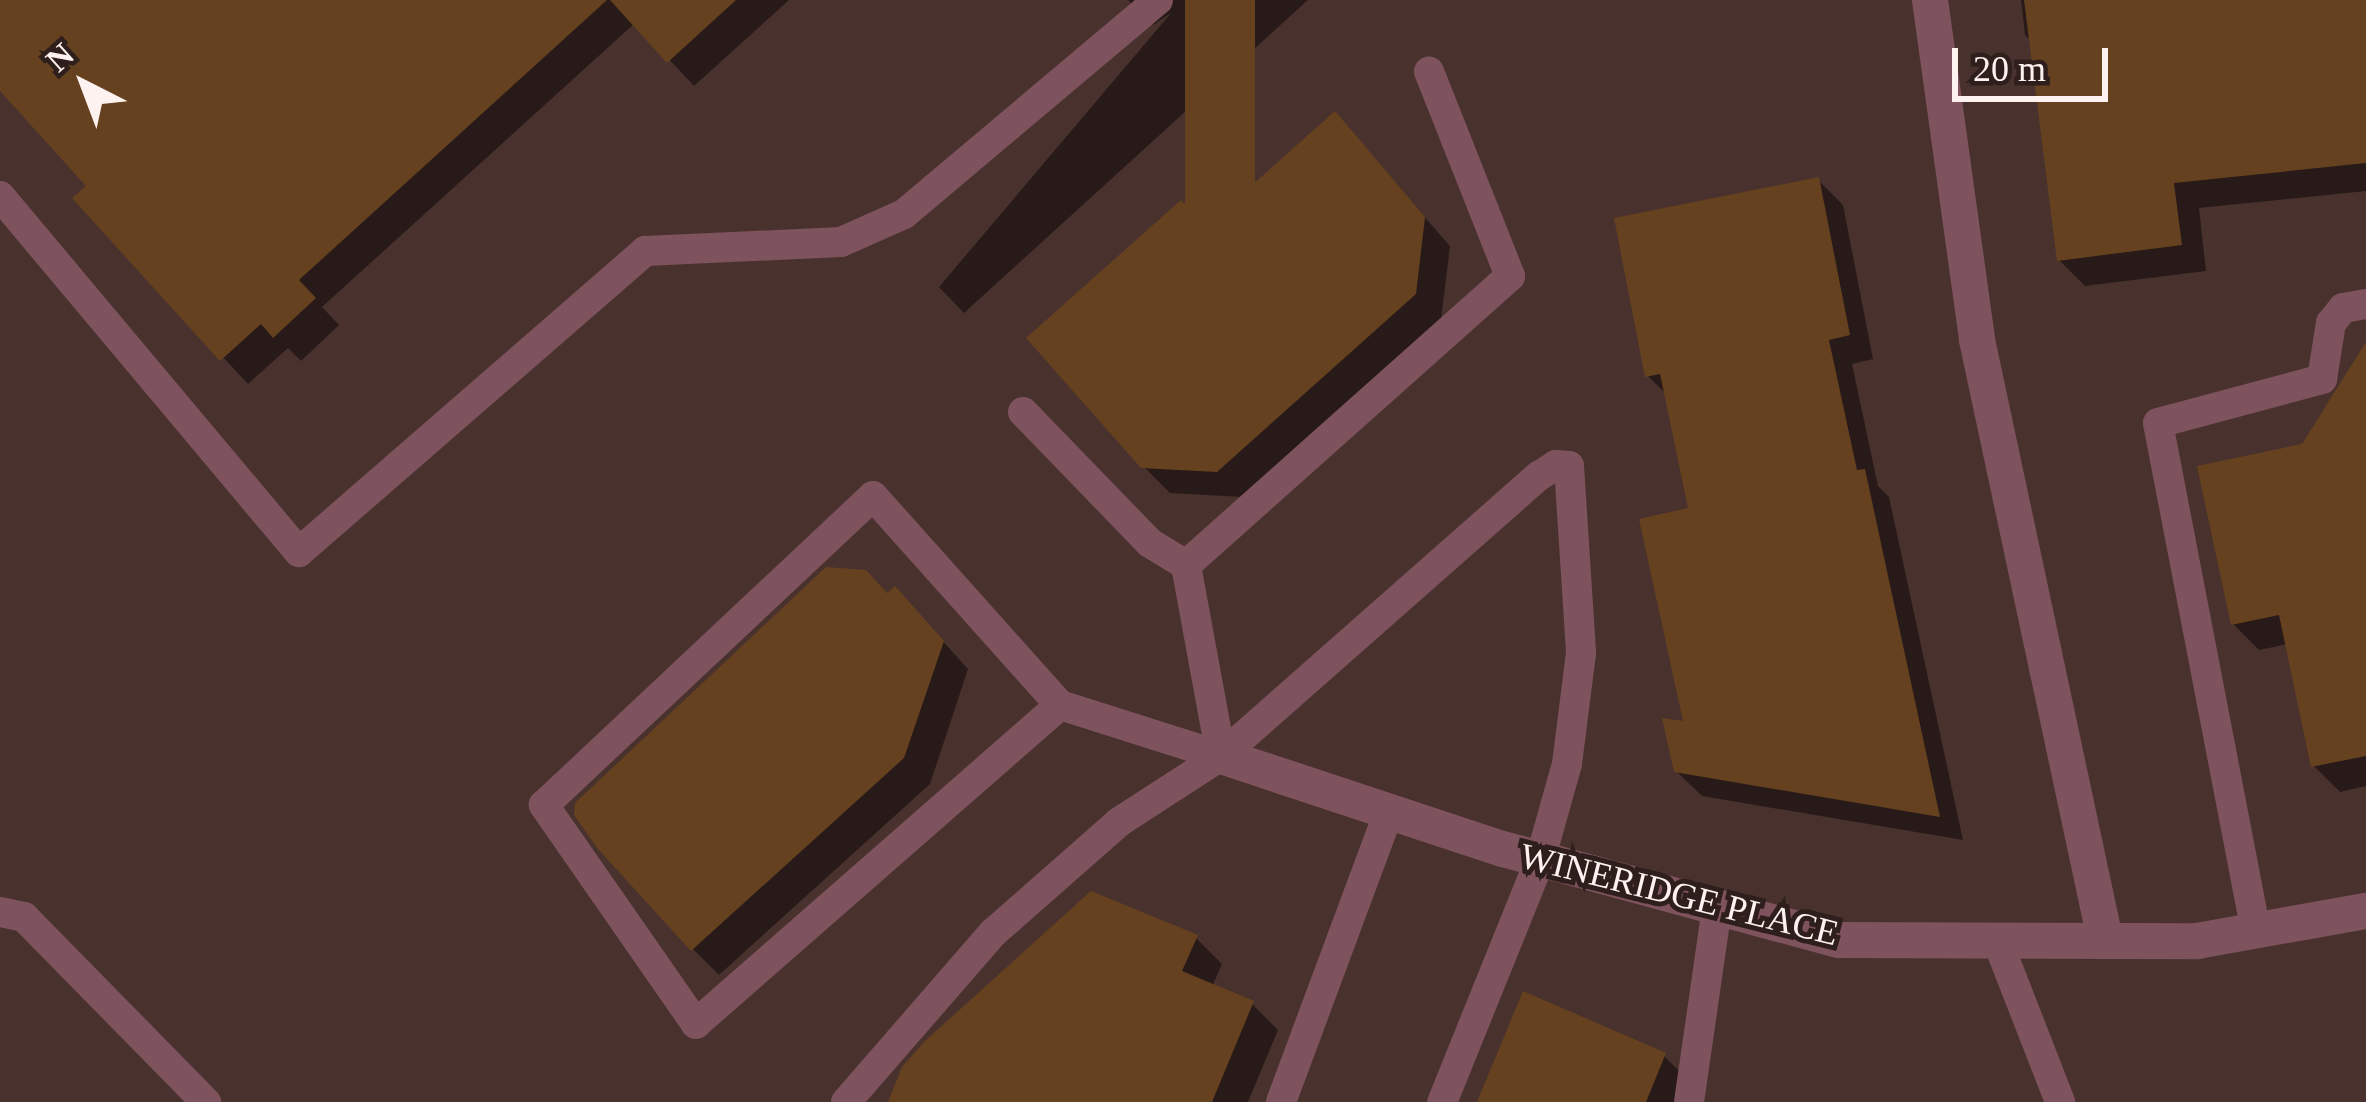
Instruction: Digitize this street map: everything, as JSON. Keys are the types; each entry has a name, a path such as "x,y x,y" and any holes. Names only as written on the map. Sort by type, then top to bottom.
{"street":[{"path":"1930,0 1977,340 2105,940"},
{"name":"WINERIDGE PLACE","path":"1221,756 1540,860 1839,940 2197,941 2366,910"}],"lane":[{"path":"0,196 299,552 645,251 841,242 904,214 1158,0"},
{"path":"1186,565 1510,276 1429,71"},
{"path":"2256,932 2158,423 2322,379 2331,323 2343,308 2366,304"},
{"path":"1023,412 1150,542 1186,565 1221,756"},
{"path":"846,1102 994,932 1119,822 1221,756 1539,476 1556,465 1568,466 1582,653 1568,764 1540,860 1442,1102"},
{"path":"1060,705 696,1024 544,805 873,496 1060,705 1221,756"},
{"path":"1281,1102 1389,812"},
{"path":"1689,1102 1717,908"},
{"path":"0,912 24,917 206,1102"},
{"path":"1997,940 2060,1102"}],"shaded area":[{"path":"0,0 2366,0 2366,1102 0,1102"}],"building":[{"path":"0,0 607,0 299,280 316,298 273,338 261,324 220,361 72,198 86,186 0,91"},
{"path":"610,0 736,0 667,63"},
{"path":"1185,0 1255,0 1255,379 1185,379"},
{"path":"2024,0 2366,0 2366,163 2174,183 2182,245 2057,261"},
{"path":"1335,111 1425,217 1416,294 1217,472 1141,468 1026,338 1181,200 1205,227"},
{"path":"1819,177 1850,335 1829,340 1857,470 1865,469 1940,817 1674,772 1662,718 1683,721 1639,519 1688,508 1660,374 1645,377 1614,218"},
{"path":"2366,342 2366,756 2311,767 2279,615 2231,625 2197,466 2302,444"},
{"path":"826,567 866,570 887,593 895,586 944,641 904,758 691,951 598,849 574,815 575,803"},
{"path":"1091,891 1198,935 1182,971 1254,1001 1212,1102 888,1102 902,1067 925,1041"},
{"path":"1523,991 1666,1053 1646,1102 1477,1102"}]}
